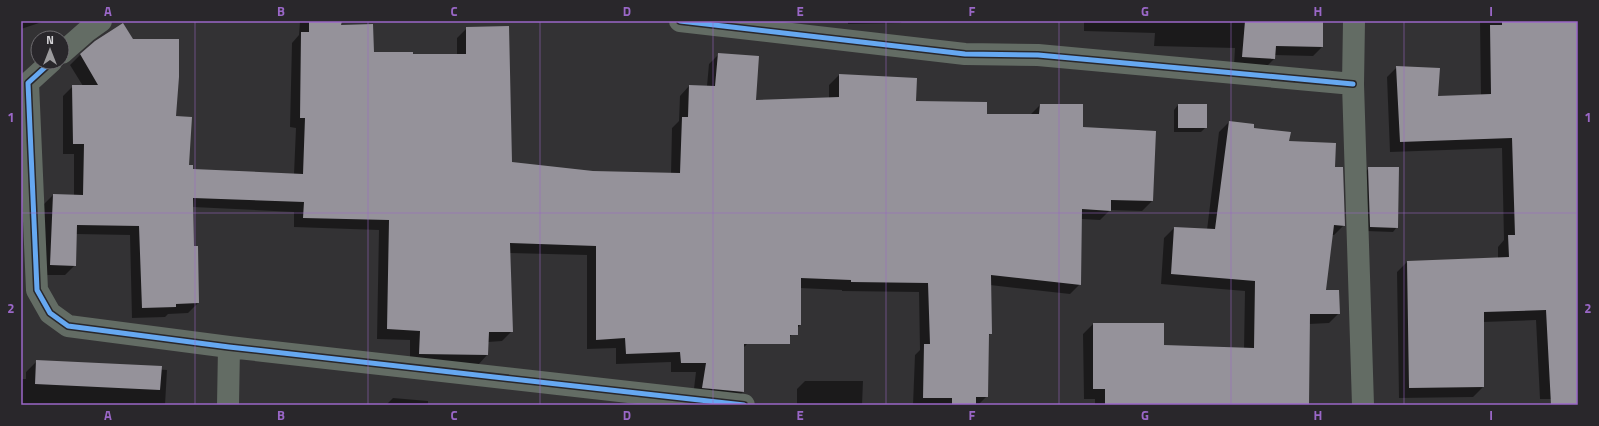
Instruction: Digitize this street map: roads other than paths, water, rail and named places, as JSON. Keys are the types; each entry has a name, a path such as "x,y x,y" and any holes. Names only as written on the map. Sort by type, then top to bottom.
{"street":[{"path":"70,46 101,21"},
{"path":"680,21 965,54 1038,55 1353,84"},
{"path":"1354,21 1353,84 1363,405"},
{"path":"41,70 25,83 37,290 50,313 68,326 598,397 744,405"},
{"path":"228,405 229,347"}]}
